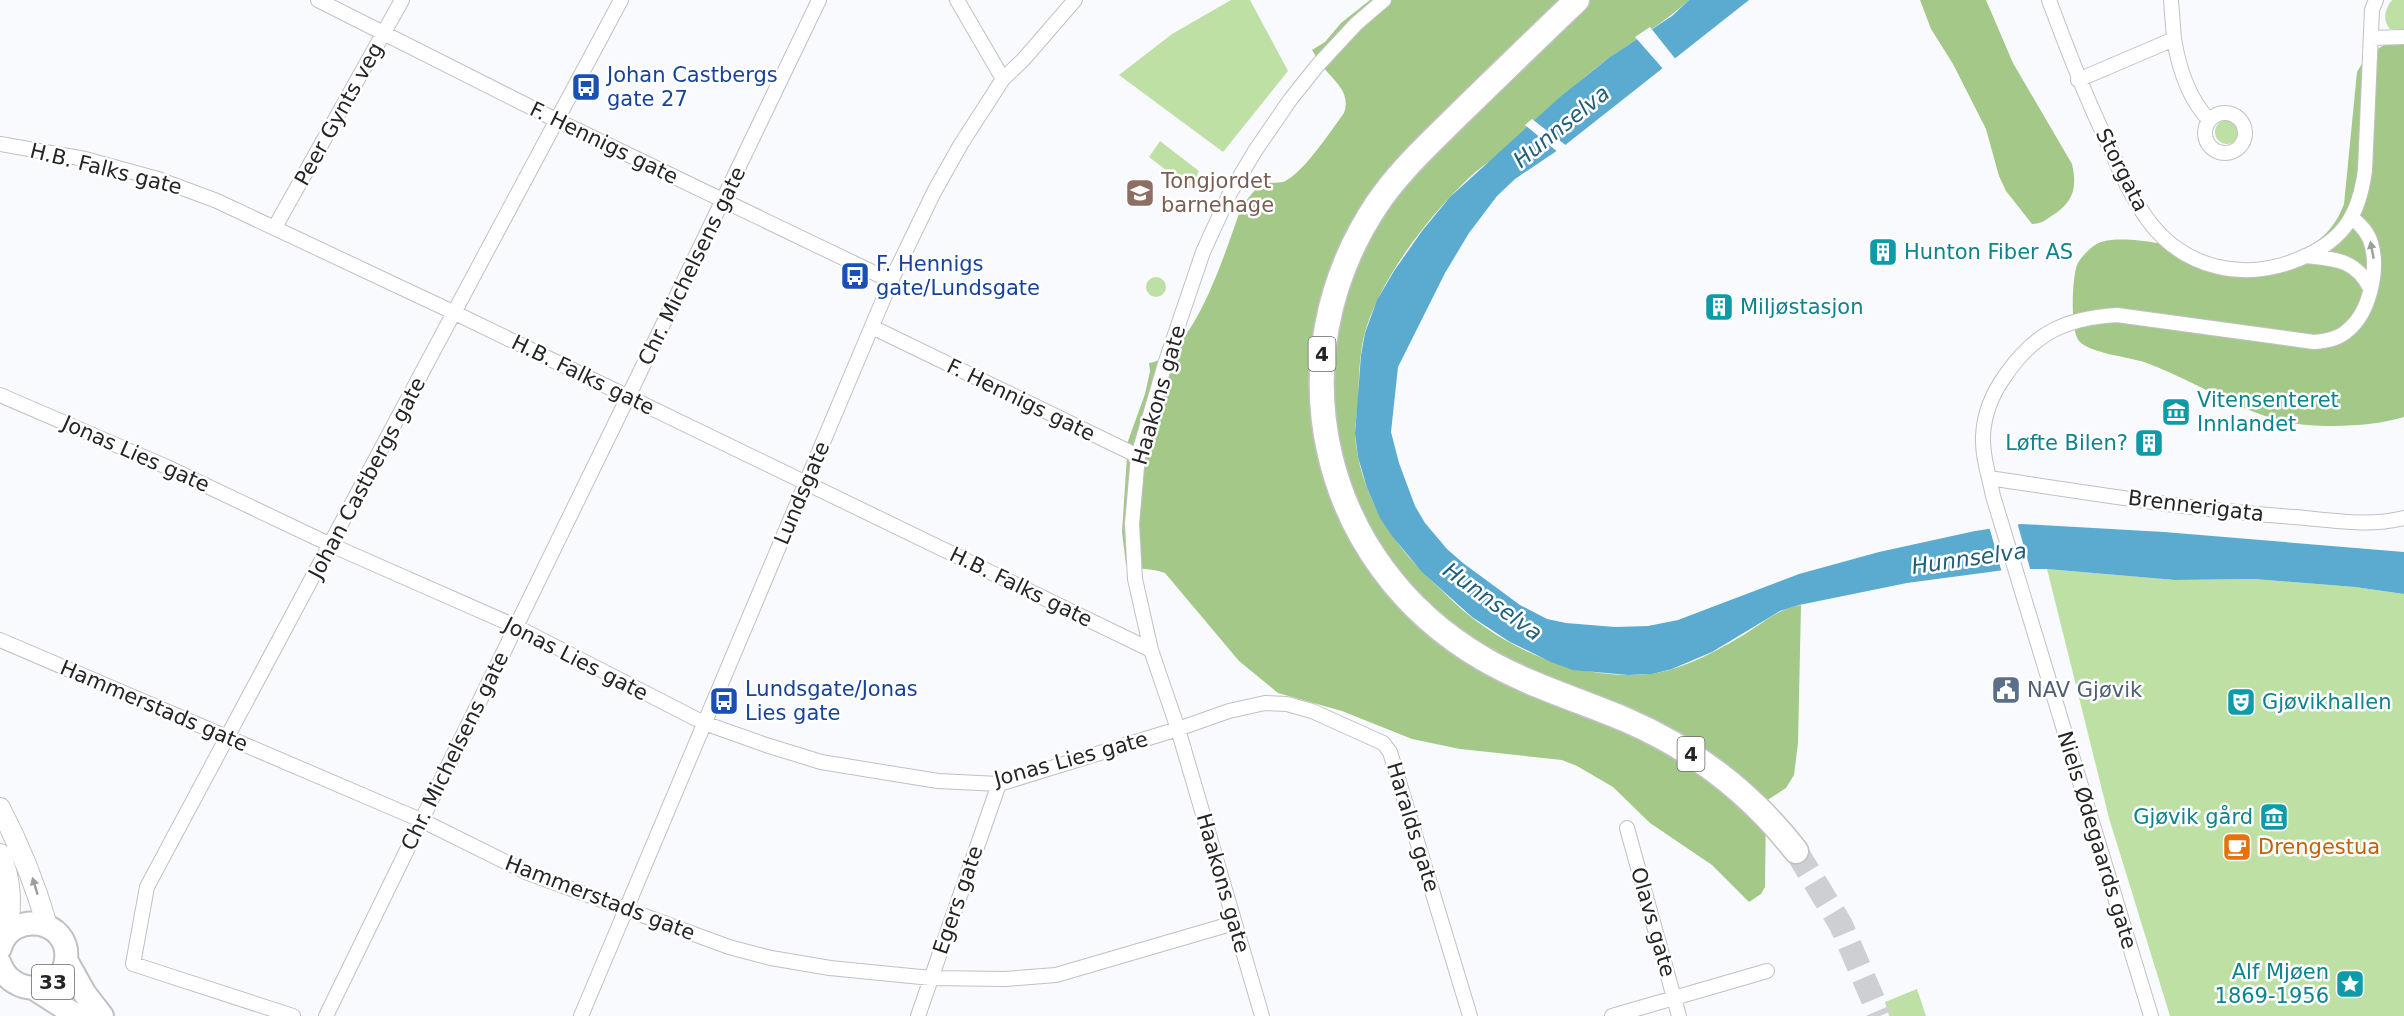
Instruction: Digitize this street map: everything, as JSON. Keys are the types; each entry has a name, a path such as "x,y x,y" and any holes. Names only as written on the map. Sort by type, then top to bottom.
{"highway":[{"name":"4","path":"1577,0 1408,166 1378,202 1355,240 1331,305 1322,356 1322,399 1332,467 1349,513 1376,560 1407,600 1441,630 1468,650 1510,673 1625,719 1692,755 1740,790 1772,821 1796,851"}],"main road":[{"path":"0,808 25,857 47,926"},
{"path":"0,854 9,879 10,890 2,946"},
{"path":"2,946 18,926 29,922 47,926"},
{"name":"33","path":"47,926 62,940 66,960 85,994 102,1016"},
{"name":"33","path":"2,946 6,976 17,987 77,1016"},
{"name":"33","path":"17,987 43,988 56,980 66,960"}],"street":[{"name":"F. Hennigs gate","path":"318,0 556,120 891,281"},
{"name":"Peer Gynts veg","path":"275,227 402,0"},
{"name":"Johan Castbergs gate","path":"293,1016 133,964 147,887 621,0"},
{"name":"Chr. Michelsens gate","path":"326,1016 423,821 515,626 819,0"},
{"path":"957,0 1003,79"},
{"name":"Lundsgate","path":"581,1016 891,281 934,192 961,144 1003,79 1023,60 1075,0"},
{"name":"Haakons gate","path":"1262,1016 1179,729 1151,650 1135,579 1132,524 1138,456 1165,364 1203,252 1230,193 1256,151 1317,66 1356,24 1384,0"},
{"name":"Storgata","path":"2049,0 2078,80 2130,191 2149,222 2176,248 2201,263 2233,269 2259,270 2280,266 2331,242 2356,210 2363,180 2372,10 2376,0"},
{"path":"2171,0 2178,59 2198,109 2209,120"},
{"path":"2371,38 2404,37"},
{"path":"2078,80 2174,39"},
{"name":"H.B. Falks gate","path":"0,144 84,159 158,178 217,201 455,313 1151,650"},
{"name":"Niels Ødegaards gate","path":"2151,1016 1989,478 1983,435 1988,405 2015,361 2036,340 2058,327 2092,316 2117,315 2314,342 2331,340 2348,331 2360,316 2374,269 2371,241 2352,217"},
{"path":"2305,256 2331,259 2353,266 2363,273 2370,288"},
{"name":"F. Hennigs gate","path":"872,327 1138,456"},
{"name":"Jonas Lies gate","path":"0,395 167,467 331,545 515,626 704,723 766,746 821,762 938,782 999,784 1179,729"},
{"name":"Brennerigata","path":"1989,478 2252,514 2364,522 2386,522 2404,518"},
{"name":"Hammerstads gate","path":"0,640 423,821 528,873 729,947 777,959 830,968 931,978 1005,979 1056,975 1234,923"},
{"name":"Haralds gate","path":"1179,729 1229,711 1265,703 1287,704 1312,711 1383,743 1395,763 1470,1016"},
{"name":"Egers gate","path":"918,1016 999,784"},
{"name":"Olavs gate","path":"1627,828 1680,1016"},
{"path":"1612,1016 1767,971"}],"green space":[{"path":"1231,0 1250,0 1288,71 1223,152 1119,75 1172,34"},
{"path":"1370,0 1689,0 1568,91 1500,153 1472,175 1424,227 1395,268 1372,311 1365,332 1360,358 1355,436 1363,477 1371,497 1380,516 1403,550 1471,617 1490,631 1532,654 1578,669 1601,673 1625,675 1661,672 1711,653 1778,613 1801,605 1798,743 1794,775 1786,788 1766,801 1765,887 1761,894 1749,902 1712,865 1650,823 1613,787 1577,766 1562,760 1460,749 1412,739 1342,711 1278,693 1239,661 1165,573 1126,565 1122,532 1128,441 1145,394 1150,371 1149,363 1165,356 1180,342 1194,322 1217,274 1240,211 1249,198 1264,184 1283,182 1302,168 1344,113 1346,106 1344,93 1312,50 1325,42 1341,23"},
{"path":"1920,0 1986,0 2013,63 2072,164 2074,181 2071,195 2064,207 2044,221 2032,224 2006,191 1999,176 1986,129 1953,64 1931,29"},
{"path":"2392,0 2404,0 2404,30 2390,29 2386,22 2386,11"},
{"path":"2387,44 2404,44 2404,417 2376,423 2343,426 2295,424 2282,421 2248,409 2144,362 2100,352 2079,341 2073,316 2075,272 2080,259 2095,245 2114,240 2139,241 2185,249 2213,260 2242,264 2271,261 2290,256 2321,238 2336,220 2344,204 2357,72 2370,55"},
{"path":"2227,120 2236,123 2239,132 2236,141 2227,144 2218,141 2215,132 2218,123"},
{"path":"1160,141 1199,171 1197,175 1201,180 1197,189 1192,190 1149,157"},
{"path":"1156,277 1163,280 1166,287 1163,294 1156,297 1149,294 1146,287 1149,280"},
{"name":"Gjøvik gård","path":"2047,569 2175,580 2254,579 2355,587 2404,594 2404,1016 2170,1016 2109,818"},
{"path":"1917,989 1926,1016 1889,1016 1885,1002"}],"water":[{"name":"Hunnselva","path":"1689,0 1749,0 1564,146 1515,179 1497,196 1469,233 1445,273 1398,367 1391,432 1399,463 1415,506 1425,523 1447,549 1463,563 1520,605 1547,619 1615,627 1648,626 1678,620 1799,574 1879,552 1975,531 2021,524 2164,532 2404,552 2404,594 2355,587 2254,579 2175,580 2047,569 2012,569 1907,583 1799,605 1780,611 1712,652 1672,669 1652,674 1628,675 1573,670 1551,662 1510,642 1472,617 1422,572 1392,536 1380,518 1367,488 1358,457 1355,434 1361,355 1365,333 1377,300 1394,271 1422,231 1450,197 1560,97 1610,57 1672,16"}],"pier":[{"path":"1650,27 1677,61 1665,71 1635,37"},
{"path":"1532,119 1568,147 1559,153 1525,125"},
{"path":"2017,522 2031,572 2002,573 1989,526"}],"tunnel":[{"path":"1796,851 1841,925 1880,1016"}],"place":[{"name":"Johan Castbergs gate 27","path":"586,87"},
{"name":"Tongjordet barnehage","path":"1140,193"},
{"name":"Hunton Fiber AS","path":"1883,252"},
{"name":"F. Hennigs gate/Lundsgate","path":"855,276"},
{"name":"Miljøstasjon","path":"1719,307"},
{"name":"Vitensenteret Innlandet","path":"2176,412"},
{"name":"Løfte Bilen?","path":"2149,443"},
{"name":"NAV Gjøvik","path":"2006,690"},
{"name":"Lundsgate/Jonas Lies gate","path":"724,701"},
{"name":"Gjøvikhallen","path":"2241,702"},
{"name":"Gjøvik gård","path":"2274,817"},
{"name":"Drengestua","path":"2237,847"},
{"name":"Alf Mjøen 1869-1956","path":"2350,984"}]}
